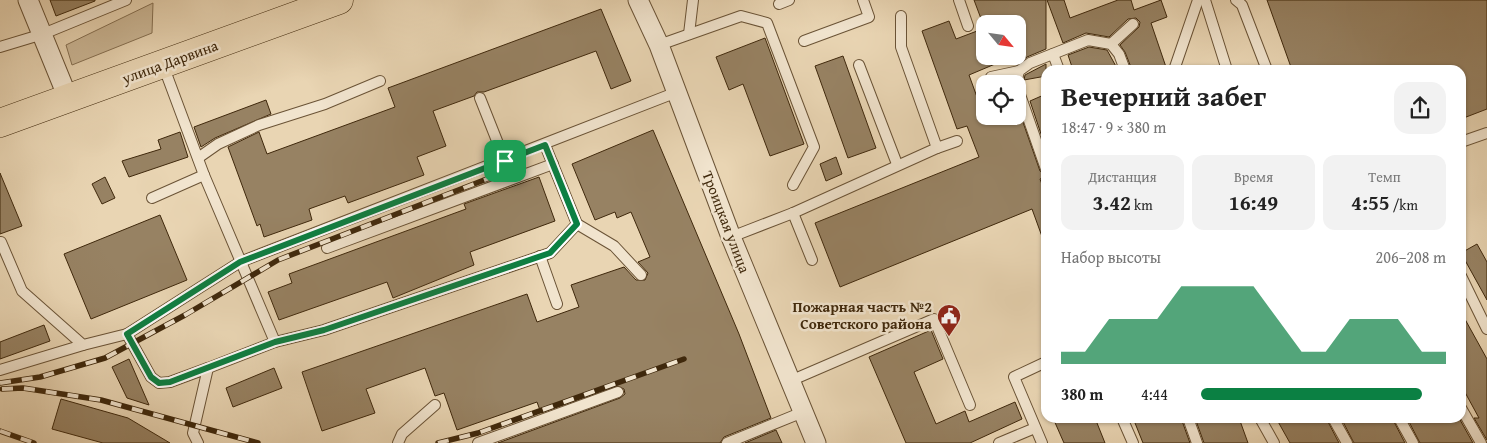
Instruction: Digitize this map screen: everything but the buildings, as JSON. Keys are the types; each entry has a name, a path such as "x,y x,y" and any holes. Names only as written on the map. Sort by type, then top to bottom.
{"main road":[{"name":"улица Дарвина","path":"0,123 339,0"}],"street":[{"path":"28,0 68,98"},
{"name":"Троицкая улица","path":"638,0 659,45 731,237 816,443"}],"lane":[{"path":"0,47 43,34 126,0"},
{"path":"689,34 694,0"},
{"path":"804,41 869,17 863,0"},
{"path":"959,0 968,26"},
{"path":"1176,65 1198,0"},
{"path":"1205,0 1225,65"},
{"path":"1236,0 1242,5 1265,65"},
{"path":"659,45 741,16 767,23 814,147 793,185"},
{"path":"901,16 901,47 938,148"},
{"path":"1110,44 1133,24"},
{"path":"1000,75 1019,71 1030,63 1088,40 1110,44 1119,54 1123,65"},
{"path":"1053,54 1057,65"},
{"path":"163,64 204,175 275,342"},
{"path":"859,65 897,164"},
{"path":"1018,75 1019,71"},
{"path":"198,158 218,144 258,125 325,104 380,81"},
{"path":"0,370 127,334 240,262 505,161 677,92"},
{"path":"480,98 505,161"},
{"path":"1026,112 1041,155"},
{"path":"1466,140 1487,133"},
{"path":"731,237 793,213 897,164 958,140"},
{"path":"545,145 577,224 614,246 641,275"},
{"path":"327,248 553,164"},
{"path":"152,198 204,175"},
{"path":"793,213 812,260"},
{"path":"127,334 151,377 159,383 170,382 275,342 324,330 550,253 577,224"},
{"path":"2,242 22,291 84,345"},
{"path":"540,256 557,304"},
{"path":"1466,286 1487,329"},
{"path":"790,381 934,319 970,405"},
{"path":"1041,364 1014,377 1042,443"},
{"path":"198,443 193,433 208,368"},
{"path":"478,443 618,392"},
{"path":"398,443 402,434 435,405"},
{"path":"727,443 802,412"},
{"path":"1466,417 1481,443"},
{"path":"1124,423 1133,443"},
{"path":"1190,423 1197,443"},
{"path":"1263,423 1274,443"},
{"path":"1336,423 1347,443"},
{"path":"1402,423 1413,443"},
{"path":"998,443 1035,428"}],"shaded area":[{"path":"153,3 152,33 72,65 66,45"}],"railway":[{"path":"0,383 40,377 105,358 185,315 278,260 497,175"},
{"path":"438,443 478,433 684,359"},
{"path":"2,389 23,388 101,400 258,443"},
{"path":"0,431 34,443"}],"place":[{"name":"Пожарная часть №2 Советского района","path":"949,337"}],"route":[{"path":"545,145 577,224 550,253 324,330 275,342 170,382 159,383 151,377 127,334 240,262 505,161 545,145"}]}
